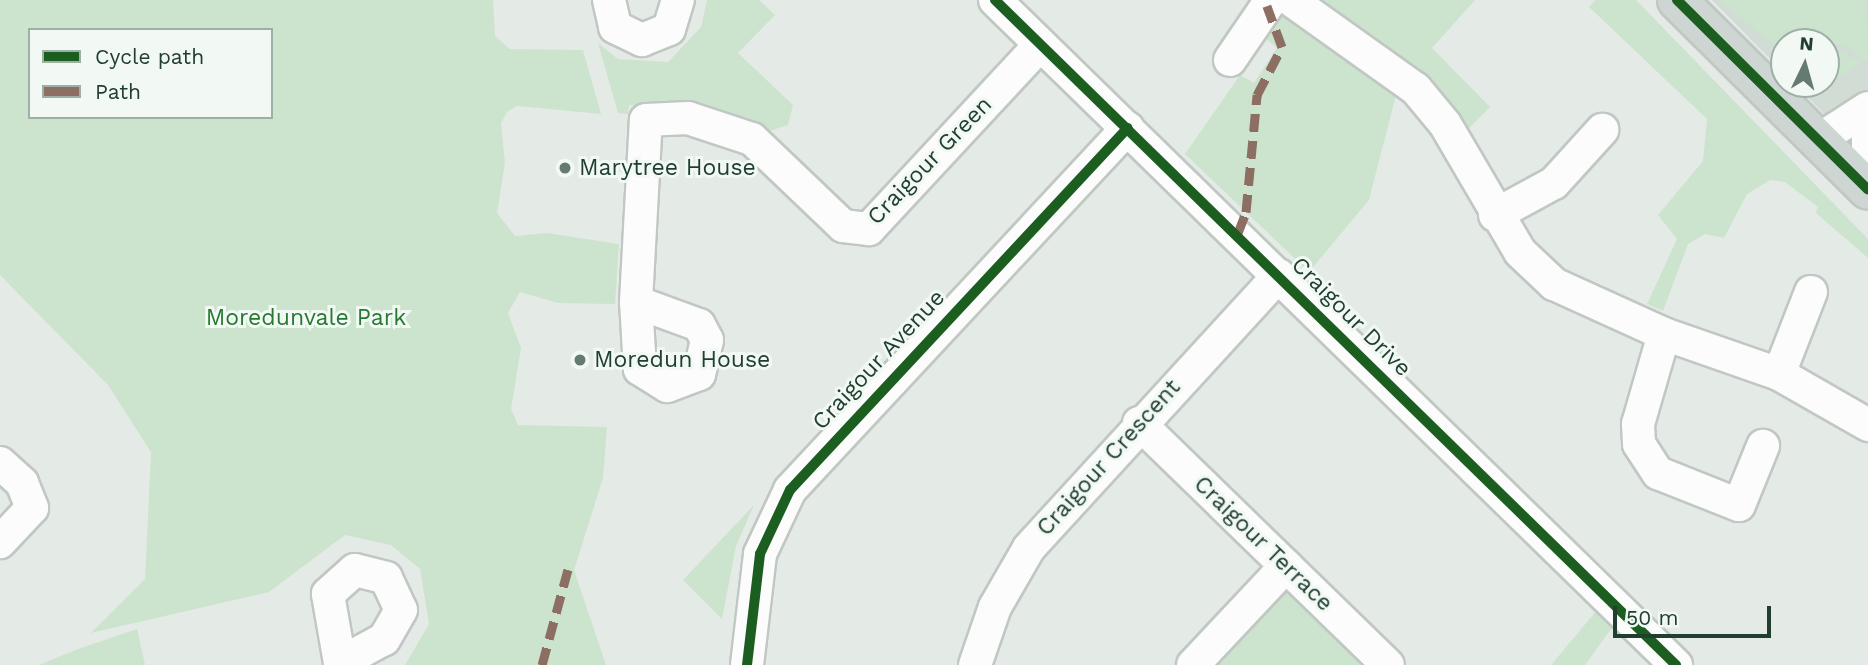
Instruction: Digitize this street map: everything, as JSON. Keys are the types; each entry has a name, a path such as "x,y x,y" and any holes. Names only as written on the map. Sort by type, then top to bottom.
{"main road":[{"path":"1677,0 1820,139 1868,190"}],"street":[{"path":"609,0 615,27 642,40 668,29 678,0"},
{"name":"Craigour Drive","path":"995,0 1676,665"},
{"path":"1230,60 1271,0"},
{"path":"1291,0 1416,89 1444,124 1495,215 1520,252 1554,284 1664,334 1779,374 1868,425"},
{"name":"Craigour Green","path":"636,302 646,120 688,118 741,133 774,155 843,226 869,229 1040,45"},
{"path":"1820,139 1868,108"},
{"name":"Craigour Avenue","path":"747,665 760,554 790,490 1127,128"},
{"path":"1495,215 1554,183 1602,130"},
{"path":"1868,131 1868,167"},
{"name":"Craigour Crescent","path":"975,665 1019,562 1139,424 1279,275"},
{"path":"1779,374 1811,292"},
{"path":"1664,334 1643,404 1639,443 1658,473 1742,515 1763,446"},
{"name":"Craigour Terrace","path":"1139,424 1388,665"},
{"path":"0,463 22,483 32,508 0,542"},
{"path":"1193,665 1286,566"}],"shaded area":[{"path":"1712,0 1868,0 1868,159 1809,98 1840,98 1840,28 1770,28 1770,59"}],"green space":[{"name":"Moredunvale Park","path":"0,0 493,0 495,36 510,49 583,50 601,114 517,106 507,112 501,123 505,163 497,213 515,236 547,233 619,244 615,304 558,303 520,292 508,313 521,348 511,409 518,425 607,427 603,478 574,570 606,665 405,665 429,624 420,569 391,545 345,535 269,592 91,633 145,579 151,452 108,385 0,275"},
{"path":"707,0 759,0 775,15 738,53 793,105 788,125 767,132 713,110 629,105 628,114 618,113 598,43 618,59 668,62 701,27"},
{"path":"1323,0 1475,0 1432,48 1490,107 1468,129 1415,66"},
{"path":"1595,0 1636,0 1868,239 1868,258 1816,213 1818,207 1785,182 1770,180 1747,194 1724,238 1705,234 1688,244 1663,311 1647,304 1677,239 1658,215 1703,161 1707,119 1589,7"},
{"path":"1719,0 1866,0 1868,62 1847,46 1840,45 1840,28 1770,28 1770,42"},
{"path":"1292,15 1396,95 1369,200 1309,272 1185,154 1240,75 1254,83 1277,48 1264,37 1278,17"},
{"path":"1840,52 1861,62 1840,77"},
{"path":"754,505 736,546 722,619 683,580"},
{"path":"1280,582 1365,665 1202,665"},
{"path":"1598,609 1614,625 1585,665 1551,665"},
{"path":"137,629 145,665 39,665 78,649"}],"marked path":[{"path":"1238,233 1246,212 1257,95 1282,47 1267,6"},
{"path":"542,665 568,569"}],"cycle path":[{"path":"995,0 1676,665"},
{"path":"1677,0 1868,190"},
{"path":"747,665 760,554 790,490 1127,128"}],"place":[{"name":"Marytree House","path":"565,168"},
{"name":"Moredun House","path":"580,360"}]}
